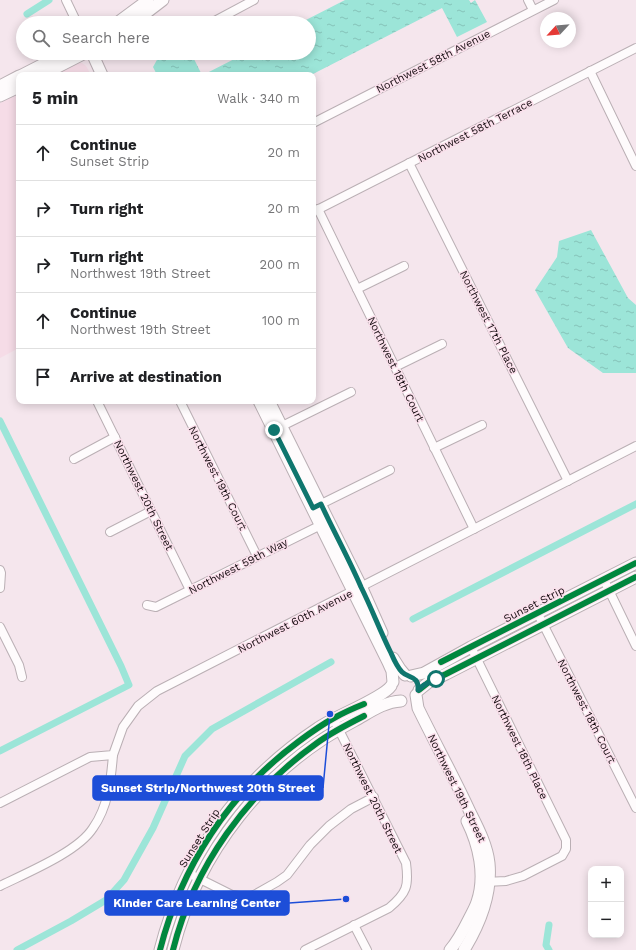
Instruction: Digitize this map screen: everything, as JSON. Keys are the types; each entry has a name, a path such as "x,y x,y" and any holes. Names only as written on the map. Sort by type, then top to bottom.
{"street":[{"path":"66,0 74,16"},
{"path":"126,16 148,0"},
{"path":"142,16 163,0"},
{"path":"528,0 533,10"},
{"name":"Northwest 58th Avenue","path":"316,120 554,0"},
{"path":"223,16 250,1"},
{"name":"Northwest 58th Terrace","path":"316,210 636,48"},
{"path":"28,72 51,60"},
{"path":"48,72 71,60"},
{"path":"95,60 101,72"},
{"path":"590,71 636,166"},
{"path":"0,86 16,78"},
{"path":"0,96 16,88"},
{"name":"Northwest 17th Place","path":"409,164 568,481"},
{"name":"Northwest 18th Court","path":"316,213 357,289 474,529"},
{"path":"357,289 404,266"},
{"path":"395,367 442,344"},
{"path":"278,428 351,392"},
{"name":"Northwest 20th Street","path":"99,404 190,590"},
{"name":"Northwest 19th Court","path":"181,404 257,556"},
{"path":"261,404 278,428"},
{"path":"270,404 278,428 357,589 400,669 418,683 418,693 412,700 402,702 393,695 392,671 357,589"},
{"path":"434,448 482,425"},
{"path":"74,459 115,437"},
{"name":"Northwest 60th Avenue","path":"0,886 60,855 77,844 93,829 103,810 111,783 113,755 123,727 138,706 157,691 568,481 635,449"},
{"path":"317,506 390,470"},
{"path":"110,532 151,511"},
{"name":"Northwest 59th Way","path":"147,605 156,607 325,523"},
{"name":"Sunset Strip","path":"408,676 424,673 471,647 636,563"},
{"path":"0,570 0,588"},
{"name":"Sunset Strip","path":"418,693 429,682 636,577"},
{"path":"604,580 636,646"},
{"name":"Northwest 18th Court","path":"538,614 636,808"},
{"path":"0,627 19,665 22,677"},
{"name":"Northwest 18th Place","path":"471,647 566,840 566,849 562,856 523,876 506,881 485,882"},
{"path":"392,684 397,677 408,676"},
{"name":"Sunset Strip","path":"160,950 172,911 188,873 206,841 233,803 260,774 287,750 333,718 382,694 392,684"},
{"name":"Northwest 19th Street","path":"418,693 418,708 484,841 489,863 485,882 466,924 457,949"},
{"name":"Sunset Strip","path":"173,950 183,914 199,878 216,849 244,811 269,782 283,769 318,742 339,729 385,704 402,702"},
{"name":"Northwest 19th Street","path":"402,702 412,710 470,827 478,848 485,882"},
{"name":"Northwest 20th Street","path":"333,718 406,863 408,879 405,890 398,900 389,908 354,925"},
{"path":"0,803 90,758 113,755"},
{"path":"188,873 232,895 247,897 254,895 287,875 310,845 328,826 351,810 374,797"},
{"path":"233,803 244,811"},
{"path":"305,950 354,925 367,950"}],"shaded area":[{"path":"78,63 82,63 86,66 89,72 62,72"},
{"path":"16,95 16,350 0,358 0,103"}],"water":[{"path":"345,0 469,0 471,3 475,0 487,22 457,37 442,8 316,72 209,72 232,60 316,60 316,16 314,16"},
{"path":"157,60 194,60 200,72 156,72 153,67"},
{"path":"591,230 628,298 636,305 636,373 603,373 568,348 535,290 557,257 559,241"}],"waterway":[{"path":"27,14 49,0"},
{"path":"0,421 129,685 0,751"},
{"path":"413,619 636,504"},
{"path":"17,950 106,900 124,880 153,828 185,756 212,729 331,662"},
{"path":"549,925 546,945 549,950"}],"cycle path":[{"path":"441,662 636,563"},
{"path":"419,690 429,682 636,577"},
{"path":"160,950 169,919 195,861 211,834 230,808 250,784 273,762 298,742 329,721 364,704"},
{"path":"173,950 182,919 209,861 246,808 292,763 317,743 328,735 364,716"}],"place":[{"name":"Sunset Strip/Northwest 20th Street","path":"330,714"},
{"name":"Kinder Care Learning Center","path":"346,899"}],"route":[{"path":"274,430 313,508 321,504 361,586 396,664 405,675 411,676 416,680 419,687 418,690 436,679"}]}
